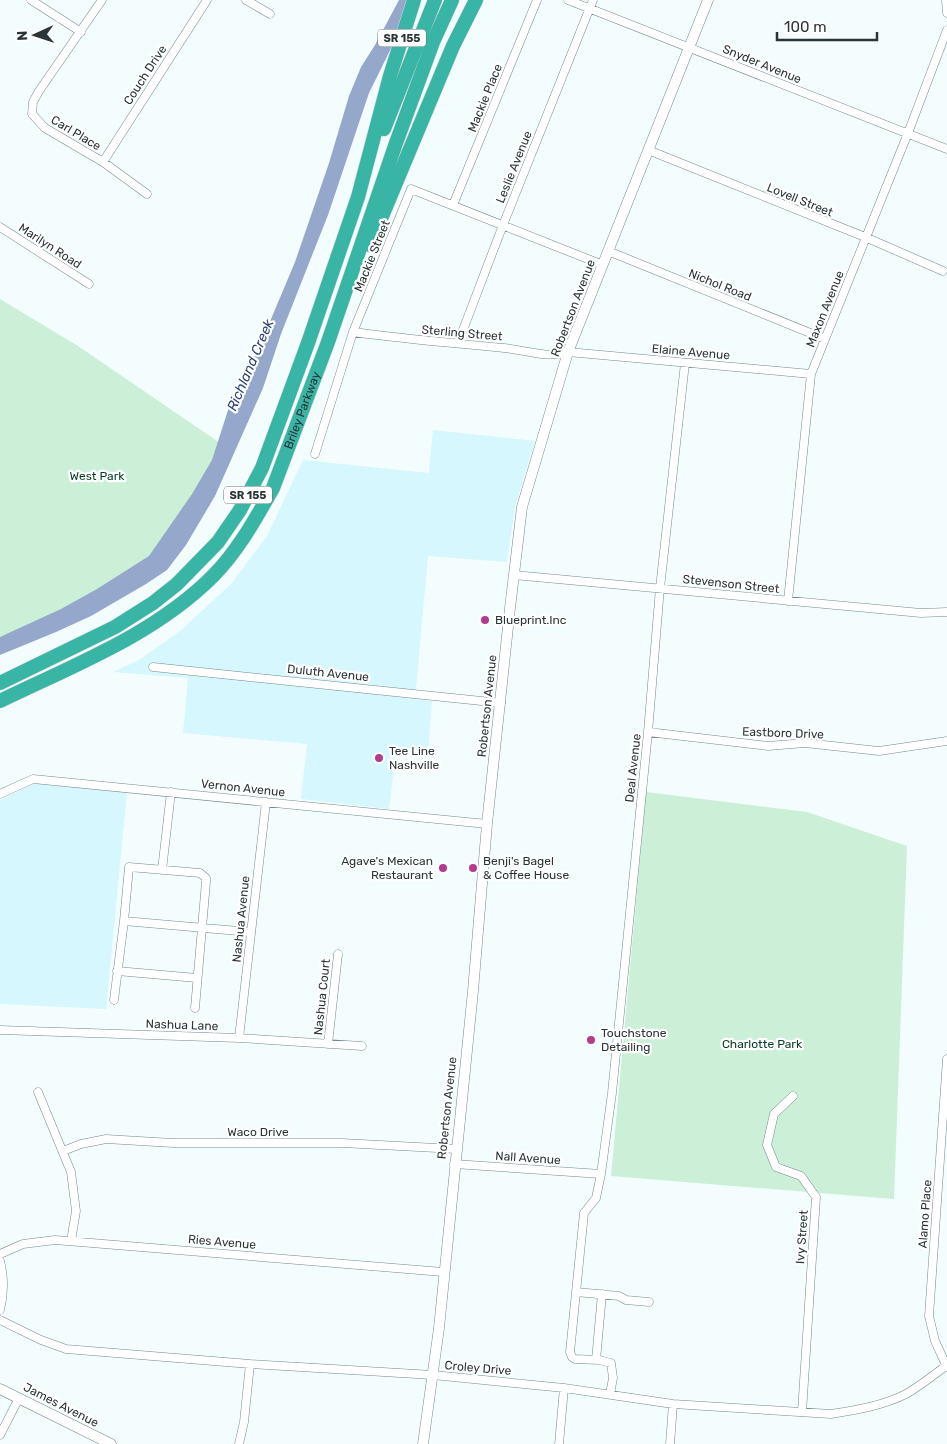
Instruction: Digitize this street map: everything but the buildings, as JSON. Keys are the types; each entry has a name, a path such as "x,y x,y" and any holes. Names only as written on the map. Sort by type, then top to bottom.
{"highway":[{"name":"Briley Parkway","path":"0,684 115,627 153,603 177,584 218,542 240,510 262,468 308,343 358,197 390,76 414,0"},
{"path":"358,197 409,62 435,0"},
{"name":"Briley Parkway","path":"0,701 113,647 154,623 213,576 237,546 273,488 328,342 396,142 433,42 452,0"},
{"path":"328,342 453,46 476,0"}],"street":[{"path":"31,0 81,32"},
{"name":"Carl Place","path":"102,0 39,91 33,102 32,114 45,128 103,162 147,194"},
{"name":"Couch Drive","path":"103,162 207,0"},
{"path":"246,0 270,14"},
{"name":"Mackie Place","path":"453,205 537,0"},
{"name":"Snyder Avenue","path":"568,0 947,148"},
{"name":"Leslie Avenue","path":"458,343 503,225 594,0"},
{"name":"Robertson Avenue","path":"423,1444 433,1375 487,824 522,507 568,352 708,0"},
{"path":"946,0 947,14"},
{"name":"Maxon Avenue","path":"788,601 811,374 908,133 947,30"},
{"name":"Lovell Street","path":"648,150 865,237 944,271"},
{"name":"Mackie Street","path":"315,454 353,332 411,189 453,205"},
{"path":"453,205 602,265"},
{"name":"Marilyn Road","path":"0,227 89,284"},
{"name":"Nichol Road","path":"608,251 825,339"},
{"name":"Sterling Street","path":"353,332 558,355 568,352"},
{"name":"Elaine Avenue","path":"568,352 811,374"},
{"name":"Deal Avenue","path":"596,1360 580,1360 572,1357 570,1352 584,1214 596,1198 612,1093 648,732 660,588 685,363"},
{"name":"Stevenson Street","path":"514,575 921,614 947,612"},
{"name":"Duluth Avenue","path":"153,667 501,703"},
{"name":"Eastboro Drive","path":"648,732 768,746 805,744 879,751 947,741"},
{"name":"Vernon Avenue","path":"0,794 33,779 487,824"},
{"path":"162,870 171,792"},
{"name":"Nashua Avenue","path":"239,1038 266,802"},
{"path":"114,1000 129,868 200,873 206,878 195,1008"},
{"path":"124,921 250,932"},
{"name":"Nashua Court","path":"328,1044 338,954"},
{"path":"117,971 197,978"},
{"name":"Nashua Lane","path":"0,1030 239,1038 362,1046"},
{"name":"Alamo Place","path":"947,1059 929,1316 935,1341 947,1366"},
{"path":"38,1092 71,1172 76,1211 71,1241"},
{"name":"Ivy Street","path":"793,1096 774,1114 767,1144 776,1167 802,1176 816,1197 802,1412"},
{"name":"Waco Drive","path":"63,1151 81,1144 106,1140 173,1143 342,1144 456,1149"},
{"name":"Nall Avenue","path":"454,1164 601,1174"},
{"name":"Ries Avenue","path":"0,1254 23,1244 41,1240 71,1241 443,1272"},
{"path":"0,1261 3,1296 0,1310"},
{"path":"576,1292 619,1296 626,1300 649,1302"},
{"path":"602,1294 596,1360 611,1363 613,1378 610,1394"},
{"name":"Croley Drive","path":"0,1320 41,1340 66,1349 250,1364 433,1375 564,1388 673,1404 831,1414 854,1411 885,1403 906,1394 947,1366"},
{"path":"239,1444 244,1422 250,1364"},
{"name":"James Avenue","path":"0,1388 111,1444"},
{"path":"559,1444 564,1388"},
{"path":"0,1436 19,1398"},
{"path":"670,1444 673,1404"}],"shaded area":[{"path":"433,430 535,441 515,506 507,562 428,556 415,699 432,701 428,755 396,752 389,809 301,799 307,744 183,733 188,678 113,672 139,660 180,631 231,584 267,536 303,460 429,473"},
{"path":"36,783 127,793 106,1009 0,1004 0,800"}],"green space":[{"name":"West Park","path":"0,299 78,346 223,445 148,564 72,611 0,640"},
{"name":"Charlotte Park","path":"646,792 807,812 907,846 894,1199 611,1176"}],"water":[{"path":"399,0 412,0 401,28 369,93 328,215 281,334 263,388 215,496 186,545 167,570 146,584 91,616 0,655 0,637 61,609 149,556 192,494 212,460 230,404 258,350 295,262 329,163 349,96 361,67"}],"place":[{"name":"Blueprint.Inc","path":"485,620"},
{"name":"Tee Line Nashville","path":"379,758"},
{"name":"Agave's Mexican Restaurant","path":"443,868"},
{"name":"Benji's Bagel & Coffee House","path":"473,868"},
{"name":"Touchstone Detailing","path":"591,1040"}],"water label":[{"name":"Richland Creek","path":"250,365"}]}
